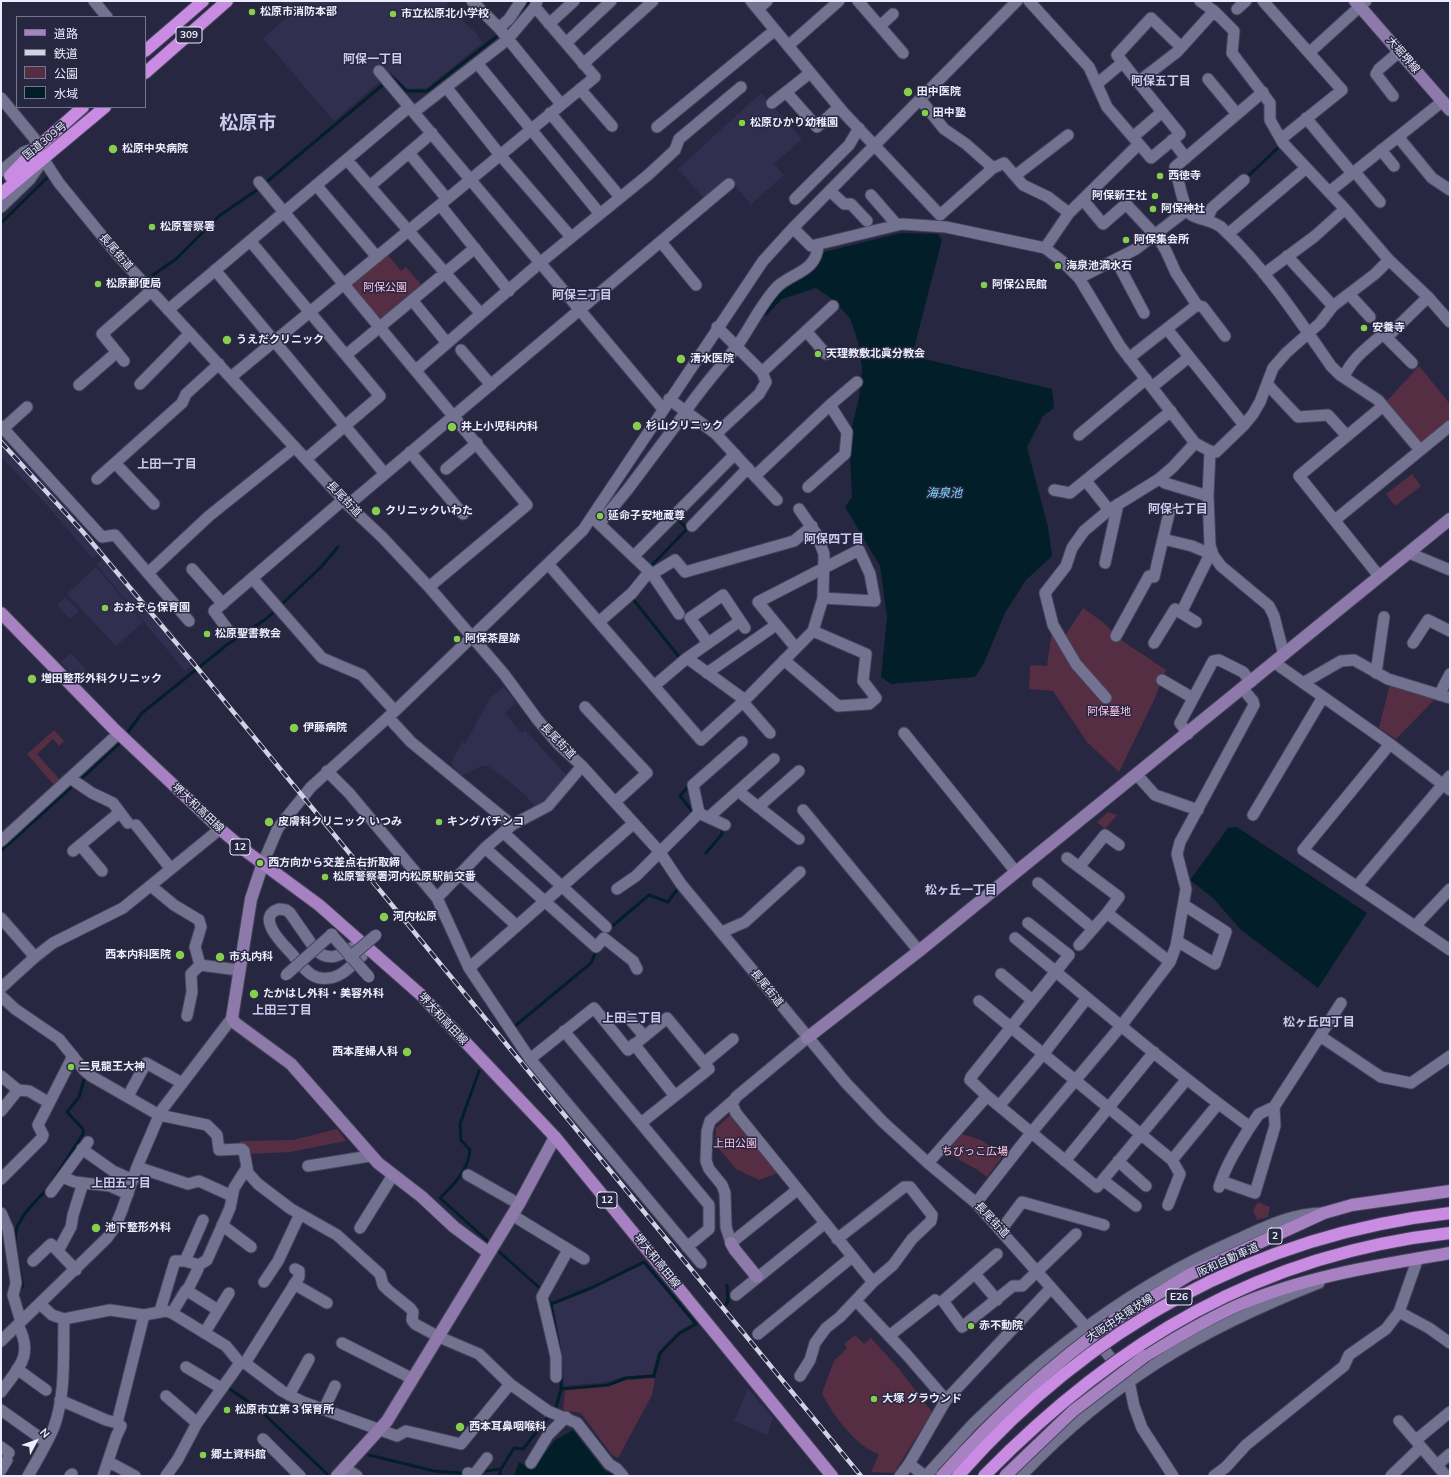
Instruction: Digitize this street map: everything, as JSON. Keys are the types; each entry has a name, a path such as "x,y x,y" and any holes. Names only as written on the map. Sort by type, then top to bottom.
{"highway":[{"name":"309","path":"146,50 202,1"},
{"name":"309","path":"147,68 228,1"},
{"name":"国道309号","path":"1,184 18,170 38,147 82,108"},
{"name":"国道309号","path":"1,194 44,160 104,108"},
{"name":"阪和自動車道","path":"958,1476 1001,1431 1080,1362 1119,1334 1195,1289 1262,1258 1310,1241 1365,1227 1450,1213"},
{"name":"E26","path":"984,1476 1021,1438 1094,1376 1157,1333 1224,1296 1272,1275 1318,1260 1366,1247 1422,1236 1450,1233"}],"main road":[{"name":"堺大和高田線","path":"1,613 123,737 220,829 247,852 319,905 421,995 555,1137 832,1476"},
{"name":"大阪中央環状線","path":"942,1476 982,1433 1052,1366 1113,1321 1188,1275 1324,1213 1368,1202 1450,1191"},
{"path":"1005,1476 1073,1411 1145,1356 1192,1329 1241,1304 1292,1286 1346,1273 1450,1253"}],"street":[{"path":"94,1 106,16"},
{"path":"472,1 499,28 506,39 561,104"},
{"path":"499,28 509,19 521,1"},
{"path":"550,24 574,1"},
{"path":"566,44 611,1"},
{"path":"583,64 617,31 653,1"},
{"path":"767,1 754,5 839,107 940,214 993,168 1004,163 1016,175 1023,185 1048,197 1069,213"},
{"path":"788,46 839,1"},
{"path":"858,1 903,53"},
{"path":"596,520 669,399 763,261 830,190 1017,1"},
{"path":"1029,1 1089,67 1098,83 1108,107 1151,158 1180,134 1117,55 1150,18 1181,47"},
{"path":"1200,1 1214,11 1234,30 1232,52 1270,103 1270,120 1281,139 1305,168 1345,209 1389,260 1450,322"},
{"path":"1237,9 1246,1"},
{"path":"1263,1 1310,52 1342,90 1281,139"},
{"path":"1310,52 1361,3"},
{"name":"大堀堺線","path":"1361,3 1399,52 1446,106"},
{"path":"168,310 347,160 412,110 446,87 506,39 536,4 566,44 595,77 408,230 311,313 231,377"},
{"path":"1138,82 1181,47 1214,11"},
{"path":"880,26 893,14"},
{"path":"657,127 775,30"},
{"path":"1394,96 1376,74 1379,68 1399,52"},
{"path":"477,63 600,214"},
{"path":"1098,83 1122,63"},
{"path":"772,103 810,72"},
{"path":"381,73 663,409"},
{"path":"1208,79 1237,114"},
{"path":"446,87 500,155 571,237"},
{"path":"416,370 541,262 675,150 679,139 741,87"},
{"path":"580,89 612,126"},
{"path":"786,92 817,127 839,107"},
{"path":"1263,92 1176,167 1187,210 1195,217 1207,219 1221,226 1264,274 1331,366 1344,377 1378,400 1420,450"},
{"name":"長尾街道","path":"1,98 31,134 44,160 59,183 107,242 346,502 382,536 429,587 504,674 554,739 582,766 659,851 681,884 722,932 807,1038 846,1083 883,1122 928,1163 976,1203 1086,1327 1129,1381"},
{"path":"920,99 944,129 966,144 993,168"},
{"path":"1329,192 1381,150 1446,106"},
{"path":"1045,248 1069,213 1083,200 1162,112"},
{"path":"550,113 620,197"},
{"path":"1306,118 1380,202"},
{"path":"795,199 849,145 859,128"},
{"path":"370,186 432,133"},
{"path":"1016,175 1068,135"},
{"path":"1399,138 1432,178 1450,190"},
{"path":"1172,140 1186,158"},
{"path":"1,171 24,152 38,147"},
{"path":"1381,150 1394,166"},
{"path":"408,153 475,248 509,291"},
{"path":"1,207 30,178 44,160"},
{"path":"347,160 481,314"},
{"path":"1228,234 1305,168"},
{"path":"1207,219 1212,208 1244,180"},
{"path":"228,630 214,611 252,578 346,502 385,474 729,184"},
{"path":"316,185 377,257"},
{"path":"263,186 527,505 429,587"},
{"path":"830,190 844,204 851,204 867,221"},
{"path":"871,195 897,225"},
{"path":"1083,200 1103,224 1126,204 1155,235 1176,273 1197,305 1203,307 1225,336"},
{"path":"1264,274 1315,236 1345,209"},
{"path":"1079,278 1136,249 1187,210"},
{"path":"793,228 811,246 897,225 946,227 1045,248 1062,261 1079,278 1120,346 1196,443 1210,451 1216,452 1244,425 1260,402 1273,368 1286,353 1320,323 1333,306 1375,274 1389,260"},
{"path":"251,242 380,396 306,459"},
{"path":"661,242 696,285"},
{"path":"1,1341 76,1270 107,1238 115,1227 137,1167 159,1115 232,1018 238,970 251,900 263,863 278,828 286,817 311,787 327,771 391,714 583,530 596,520 628,489 685,412 737,346 772,292 786,279 805,270 812,264 818,255 818,245"},
{"path":"346,355 475,248"},
{"path":"1287,256 1333,306"},
{"path":"1116,260 1144,313"},
{"path":"215,270 385,474"},
{"path":"124,361 102,334 151,291"},
{"path":"1349,294 1370,317"},
{"path":"1387,338 1428,298"},
{"path":"412,300 447,343"},
{"path":"1129,358 1197,305"},
{"path":"762,372 833,306"},
{"path":"716,434 764,388 766,382 762,372 717,327"},
{"path":"1167,329 1244,425"},
{"path":"806,331 826,354"},
{"path":"140,384 190,333"},
{"path":"1344,377 1349,366 1361,352 1383,334 1412,363"},
{"path":"461,350 491,385"},
{"path":"79,385 117,352"},
{"path":"1079,435 1149,383 1189,357"},
{"path":"97,479 182,403 186,394 219,364"},
{"path":"692,526 751,472 857,382"},
{"path":"1267,384 1298,417 1328,415 1347,436"},
{"path":"669,399 716,434 777,500"},
{"path":"808,486 845,454 847,432 830,406"},
{"path":"1379,576 1299,476 1383,406"},
{"path":"27,407 2,427 102,537 115,535 189,621"},
{"path":"1054,490 1070,493 1171,411"},
{"path":"1334,520 1450,426"},
{"path":"446,469 477,443"},
{"path":"1106,698 1076,664 1053,624 1045,593 1066,566 1072,548 1084,531 1114,507 1159,479 1196,443"},
{"path":"148,573 209,516 295,447"},
{"path":"1181,613 1211,554 1208,496 1210,451"},
{"path":"410,452 463,514"},
{"path":"634,556 735,454"},
{"path":"115,463 154,504"},
{"path":"1159,479 1165,484 1208,496"},
{"path":"1086,480 1114,507"},
{"path":"1105,563 1114,507"},
{"path":"548,565 701,740 744,701 813,630 823,598 824,554 812,526 799,509"},
{"path":"1116,636 1148,576 1154,577 1170,509"},
{"path":"596,520 651,573 680,614"},
{"path":"757,1277 735,1250 726,1226 725,1193 722,1185 709,1169 706,1161 707,1131 710,1121 807,1038 919,951 1188,734 1379,576 1450,520"},
{"path":"599,622 632,593 651,573 675,560 685,572 794,541 812,526"},
{"path":"1163,539 1192,546 1211,554 1221,566 1269,606 1274,616 1279,659 1303,683 1448,784 1357,886"},
{"path":"796,648 758,602 859,550 870,574 875,601 823,598"},
{"path":"1408,553 1450,570"},
{"path":"192,569 223,604"},
{"path":"252,578 322,658 362,675 411,742 508,829 562,886 606,927"},
{"path":"654,686 687,658 708,643 742,625 723,595 690,618 708,643"},
{"path":"1154,643 1175,609 1196,622"},
{"path":"1376,672 1384,617"},
{"path":"1413,643 1428,620 1450,631"},
{"path":"707,673 776,625"},
{"path":"784,660 838,706 869,704 876,698 863,681 866,654 813,630"},
{"path":"687,658 744,701 770,733"},
{"path":"976,1203 1030,1133 1121,1026 1170,962 1177,941 1186,889 1177,854 1180,842 1254,705 1243,672 1219,660 1213,661 1180,723 1188,734"},
{"path":"1303,683 1341,661 1354,660 1388,679 1450,698"},
{"path":"1439,695 1450,674"},
{"path":"1162,680 1193,698"},
{"path":"1253,814 1323,696"},
{"path":"585,708 647,773 614,802"},
{"path":"904,732 1016,872"},
{"path":"1,841 75,781 123,737"},
{"path":"725,826 704,815 693,785 742,742"},
{"path":"1390,744 1303,850 1450,950"},
{"path":"617,889 636,876 659,851 704,815 738,791 774,759"},
{"path":"437,898 486,848 508,829 548,806 582,766"},
{"path":"327,771 349,793 437,898 470,968 530,1059 701,1263"},
{"path":"758,807 799,771"},
{"path":"1137,775 1155,795 1198,810"},
{"path":"75,781 92,794 113,803 171,869"},
{"path":"738,791 799,839"},
{"path":"803,810 919,951"},
{"path":"102,871 77,848 120,812"},
{"path":"470,968 634,823"},
{"path":"1,988 53,943 123,908 220,829"},
{"path":"1080,867 1105,835 1119,845"},
{"path":"486,848 544,902 596,947 604,938 633,961 637,969"},
{"path":"1067,858 1119,898 1108,913 1079,944"},
{"path":"722,932 745,922 800,872"},
{"path":"460,874 517,926"},
{"path":"1038,883 1093,929"},
{"path":"151,886 174,905 199,920 200,927 195,947 200,965"},
{"path":"1415,926 1450,889"},
{"path":"1177,941 1215,964 1226,932 1184,905"},
{"path":"276,909 284,909 288,911 315,949 330,957 343,954 361,942 362,956 341,974 331,978 319,978 307,971 276,936 270,927 269,918 276,909"},
{"path":"1108,913 1170,962"},
{"path":"1,918 35,957"},
{"path":"1028,923 1069,955 1011,1026 970,1080 1030,1133 1097,1187 1187,1079"},
{"path":"286,975 330,933 369,977"},
{"path":"350,957 376,935"},
{"path":"1015,938 1121,1026 1218,1104 1250,1127"},
{"path":"200,965 238,970"},
{"path":"187,1016 192,992 191,974 200,965"},
{"path":"1001,974 1032,1000"},
{"path":"1,996 15,1009 59,1039 91,1076 159,1115 211,1127 216,1134 219,1150 242,1149 244,1151 246,1169 258,1184 300,1214 344,1241 380,1274 383,1285 389,1292 410,1308 414,1315 412,1320 415,1324 439,1337 479,1354 510,1384 548,1411 566,1417 577,1423 608,1464 618,1469 623,1476"},
{"path":"999,1106 1044,1054 1087,998"},
{"path":"979,1001 1172,1160 1180,1174 1168,1206"},
{"path":"1274,1107 1275,1126 1255,1193 1220,1184 1234,1153 1250,1127 1259,1114 1274,1107 1342,1003"},
{"path":"530,1059 594,1008 628,1050 667,1018 709,1069 641,1124"},
{"path":"628,1017 644,1036"},
{"path":"232,1018 239,1026 291,1064 370,1156 422,1197 454,1227 489,1252"},
{"path":"564,1031 709,1205 709,1229 687,1247"},
{"path":"1320,1036 1381,1076 1411,1083 1449,1058"},
{"path":"704,1063 733,1039"},
{"path":"634,1044 675,1096"},
{"path":"1065,1161 1154,1052"},
{"path":"1,1179 42,1138 43,1135 38,1125 48,1102 73,1056"},
{"path":"128,1096 146,1063 182,1083"},
{"path":"1,1076 18,1090 29,1091 48,1102"},
{"path":"1,1111 18,1090"},
{"path":"928,1163 987,1096"},
{"path":"734,1100 732,1104 733,1110 824,1224 873,1282"},
{"path":"1172,1160 1218,1104"},
{"path":"357,1476 341,1472 380,1431 439,1337 519,1204 555,1137"},
{"path":"51,1192 85,1146 113,1171 133,1180"},
{"path":"308,1166 370,1156"},
{"path":"1118,1162 1146,1186"},
{"path":"137,1167 188,1184 199,1180 232,1196"},
{"path":"172,1313 186,1290 187,1291 199,1265 207,1260 230,1208 232,1196 246,1169"},
{"path":"360,1228 393,1175"},
{"path":"468,1175 519,1204"},
{"path":"62,1177 83,1183 110,1186 128,1194"},
{"path":"1103,1180 1136,1206"},
{"path":"58,1251 71,1227 73,1215 83,1183"},
{"path":"800,1376 810,1360 815,1343 826,1328 840,1317 873,1282 893,1264 912,1239 931,1220 932,1215 910,1187 904,1187 838,1240"},
{"path":"732,1243 797,1190"},
{"path":"1001,1230 1022,1202 1104,1225"},
{"path":"1,1213 8,1229 16,1283 13,1295 26,1352 18,1369 1,1392"},
{"path":"909,1464 926,1476 972,1425 1024,1376 1074,1335 1166,1274 1189,1261 1267,1226 1308,1213 1324,1213"},
{"path":"264,1282 278,1261 300,1214"},
{"path":"512,1215 584,1259"},
{"path":"185,1261 203,1220"},
{"path":"222,1224 251,1247"},
{"path":"736,1295 824,1224"},
{"path":"997,1254 943,1301 962,1327 1013,1286 1022,1286 1076,1234"},
{"path":"33,1261 51,1244 76,1270"},
{"path":"556,1377 556,1358 542,1297 568,1250"},
{"path":"758,1334 852,1257"},
{"path":"1214,1476 1226,1467 1246,1445 1344,1366 1349,1355 1386,1329 1398,1312 1418,1258"},
{"path":"160,1311 175,1261 185,1261 199,1265"},
{"path":"166,1476 178,1459 197,1423 221,1388 243,1363 299,1277 299,1271 295,1269"},
{"path":"1021,1476 1080,1419 1129,1381 1171,1353 1246,1313 1346,1273"},
{"path":"975,1274 997,1300"},
{"path":"294,1284 327,1303"},
{"path":"900,1476 909,1464 946,1400 1051,1288"},
{"path":"187,1291 218,1310"},
{"path":"205,1332 218,1310 230,1294"},
{"path":"889,1336 935,1300"},
{"path":"40,1304 52,1315 64,1319 110,1310 144,1315 160,1311 172,1313 226,1346 243,1363 289,1394 380,1431 397,1436 406,1430 461,1444 510,1384"},
{"path":"861,1306 946,1400"},
{"path":"1398,1312 1429,1328 1450,1343"},
{"path":"117,1423 144,1315"},
{"path":"28,1476 54,1427 60,1400 64,1319"},
{"path":"342,1343 413,1379"},
{"path":"289,1394 309,1360"},
{"path":"186,1367 221,1388"},
{"path":"18,1369 46,1390"},
{"path":"1129,1381 1134,1406 1142,1428 1173,1476"},
{"path":"324,1409 335,1386"},
{"path":"166,1396 197,1423"},
{"path":"60,1400 121,1426 103,1476"},
{"path":"1,1410 46,1442"},
{"path":"1391,1476 1450,1412"},
{"path":"531,1463 548,1435 566,1417"},
{"path":"1399,1421 1446,1476"},
{"path":"263,1440 300,1476"},
{"path":"1,1470 6,1453"},
{"path":"1437,1465 1450,1454"},
{"path":"472,1475 487,1458"},
{"path":"109,1462 127,1474"}],"shaded area":[{"path":"281,1 450,1 446,5 477,34 482,43 427,88 407,89 391,72 334,121 263,38 292,13"},
{"path":"761,93 802,139 774,164 784,175 751,204 733,184 709,204 678,169"},
{"path":"1,437 54,493 103,550 93,559 45,503 1,457"},
{"path":"107,555 197,661 185,671 96,564"},
{"name":"おおぞら保育園","path":"96,567 143,622 116,646 67,594"},
{"path":"65,597 79,611 70,619 57,605"},
{"path":"71,653 87,671 77,680 61,662"},
{"path":"504,687 516,703 505,713 522,733 525,730 568,777 538,809 520,790 488,766 481,766 462,776 451,764 462,742 465,744 490,698"},
{"path":"644,1264 694,1322 677,1332 662,1347 657,1355 652,1374 622,1377 607,1382 564,1386 563,1358 553,1304 591,1290"},
{"path":"748,1389 773,1418 767,1435 734,1421"}],"green space":[{"name":"阿保公園","path":"386,253 401,271 406,267 423,287 387,318 379,317 353,287 353,281"},
{"path":"1419,366 1450,404 1450,419 1419,443 1386,402"},
{"path":"1412,474 1421,486 1395,506 1386,494"},
{"name":"阿保墓地","path":"1083,608 1104,623 1118,638 1166,670 1154,700 1119,772 1087,742 1053,691 1029,689 1031,665 1047,666 1052,630 1065,636"},
{"path":"1390,684 1435,699 1396,739 1379,728"},
{"path":"54,730 64,741 59,746 53,739 37,754 60,780 54,785 27,754"},
{"path":"1108,812 1117,815 1105,829 1097,822"},
{"name":"上田公園","path":"732,1114 778,1173 759,1180 736,1169 715,1144 716,1128"},
{"path":"337,1129 346,1141 290,1152 247,1154 238,1146 241,1141 293,1140"},
{"name":"ちびっこ広場","path":"962,1134 981,1140 1003,1156 987,1177 978,1170 945,1152"},
{"path":"1258,1202 1270,1207 1268,1217 1257,1220 1253,1210"},
{"name":"大塚 グラウンド","path":"855,1335 864,1344 871,1338 899,1369 932,1412 894,1473 871,1472 879,1454 870,1450 853,1437 838,1420 822,1393 834,1361 847,1348 844,1344"},
{"path":"655,1379 652,1395 618,1458 612,1455 581,1413 563,1410 565,1390 608,1386 627,1380"}],"water":[{"name":"海泉池","path":"901,233 938,234 942,240 912,356 1052,389 1054,408 1043,416 1027,447 1048,527 1052,556 1026,580 1005,613 984,663 975,677 891,684 881,677 887,617 880,566 845,507 852,497 849,438 859,398 862,368 858,342 850,318 832,299 816,288 782,299 766,316 762,313 780,289 812,266 824,252"},
{"path":"1237,827 1367,913 1318,988 1241,930 1214,899 1190,880 1228,828"},
{"path":"573,1430 605,1471 616,1476 514,1476 519,1462 532,1470 555,1440"}],"waterway":[{"path":"505,30 514,23 529,1"},
{"path":"390,79 392,77 407,91 427,91 500,34"},
{"path":"153,275 176,259 219,216 257,190 385,83"},
{"path":"1246,178 1281,145"},
{"path":"1,223 49,176"},
{"path":"652,565 687,529 678,519 680,516"},
{"path":"280,606 321,567 338,547"},
{"path":"633,599 680,658"},
{"path":"125,736 142,713 228,644 266,619 276,610"},
{"path":"79,781 122,741"},
{"path":"1,851 75,784"},
{"path":"688,787 680,796 693,812"},
{"path":"706,853 722,834 722,830 720,828"},
{"path":"609,929 649,895 668,902 679,887"},
{"path":"515,1026 591,963 597,949"},
{"path":"479,1071 460,1124 461,1140 470,1150 469,1158 460,1177 440,1198 491,1244"},
{"path":"53,1180 83,1134 83,1129 67,1112 79,1097 84,1080"},
{"path":"19,1289 23,1286 17,1255 15,1238 16,1231 24,1214 49,1187"},
{"path":"495,1248 543,1291"},
{"path":"551,1304 591,1288 644,1262 696,1324 680,1333 660,1353 654,1376 626,1378 608,1385 561,1389 556,1408"},
{"path":"726,1305 728,1301 727,1285"},
{"path":"546,1296 551,1304 561,1358"},
{"path":"561,1373 561,1389"},
{"path":"230,1389 260,1410 327,1474"},
{"path":"486,1471 501,1469 514,1448 523,1449 549,1416"},
{"path":"369,1455 434,1471 461,1473"},
{"path":"499,1476 501,1469"}],"railway":[{"path":"1,442 83,532 194,664 861,1476"}],"place":[{"name":"松原市消防本部","path":"252,12"},
{"name":"市立松原北小学校","path":"393,14"},
{"name":"田中医院","path":"908,92"},
{"name":"田中塾","path":"925,113"},
{"name":"松原ひかり幼稚園","path":"742,123"},
{"name":"松原中央病院","path":"113,149"},
{"name":"西徳寺","path":"1160,176"},
{"name":"阿保新王社","path":"1155,196"},
{"name":"阿保神社","path":"1153,209"},
{"name":"松原警察署","path":"152,227"},
{"name":"阿保集会所","path":"1126,240"},
{"name":"海泉池満水石","path":"1058,266"},
{"name":"松原郵便局","path":"98,284"},
{"name":"阿保公民館","path":"984,285"},
{"name":"安養寺","path":"1364,328"},
{"name":"うえだクリニック","path":"227,340"},
{"name":"天理教敷北眞分教会","path":"818,354"},
{"name":"清水医院","path":"681,359"},
{"name":"杉山クリニック","path":"637,426"},
{"name":"井上小児科内科","path":"452,427"},
{"name":"クリニックいわた","path":"376,511"},
{"name":"延命子安地蔵尊","path":"600,516"},
{"name":"おおぞら保育園","path":"105,608"},
{"name":"松原聖書教会","path":"207,634"},
{"name":"阿保茶屋跡","path":"457,639"},
{"name":"増田整形外科クリニック","path":"32,679"},
{"name":"伊藤病院","path":"294,728"},
{"name":"皮膚科クリニック いつみ","path":"269,822"},
{"name":"キングパチンコ","path":"439,822"},
{"name":"西方向から交差点右折取締","path":"260,863"},
{"name":"松原警察署河内松原駅前交番","path":"325,877"},
{"name":"河内松原","path":"384,917"},
{"name":"西本内科医院","path":"180,955"},
{"name":"市丸内科","path":"220,957"},
{"name":"たかはし外科・美容外科","path":"254,994"},
{"name":"西本産婦人科","path":"407,1052"},
{"name":"二見龍王大神","path":"71,1067"},
{"name":"池下整形外科","path":"96,1228"},
{"name":"赤不動院","path":"971,1326"},
{"name":"大塚 グラウンド","path":"874,1399"},
{"name":"松原市立第３保育所","path":"227,1410"},
{"name":"西本耳鼻咽喉科","path":"460,1427"},
{"name":"郷土資料館","path":"203,1455"}],"district":[{"name":"阿保一丁目","path":"373,59"},
{"name":"阿保五丁目","path":"1161,81"},
{"name":"松原市","path":"248,123"},
{"name":"阿保三丁目","path":"582,295"},
{"name":"上田一丁目","path":"167,464"},
{"name":"阿保七丁目","path":"1178,509"},
{"name":"阿保四丁目","path":"834,539"},
{"name":"松ヶ丘一丁目","path":"961,890"},
{"name":"上田三丁目","path":"282,1010"},
{"name":"上田二丁目","path":"632,1018"},
{"name":"松ヶ丘四丁目","path":"1319,1022"},
{"name":"上田五丁目","path":"121,1183"}]}
